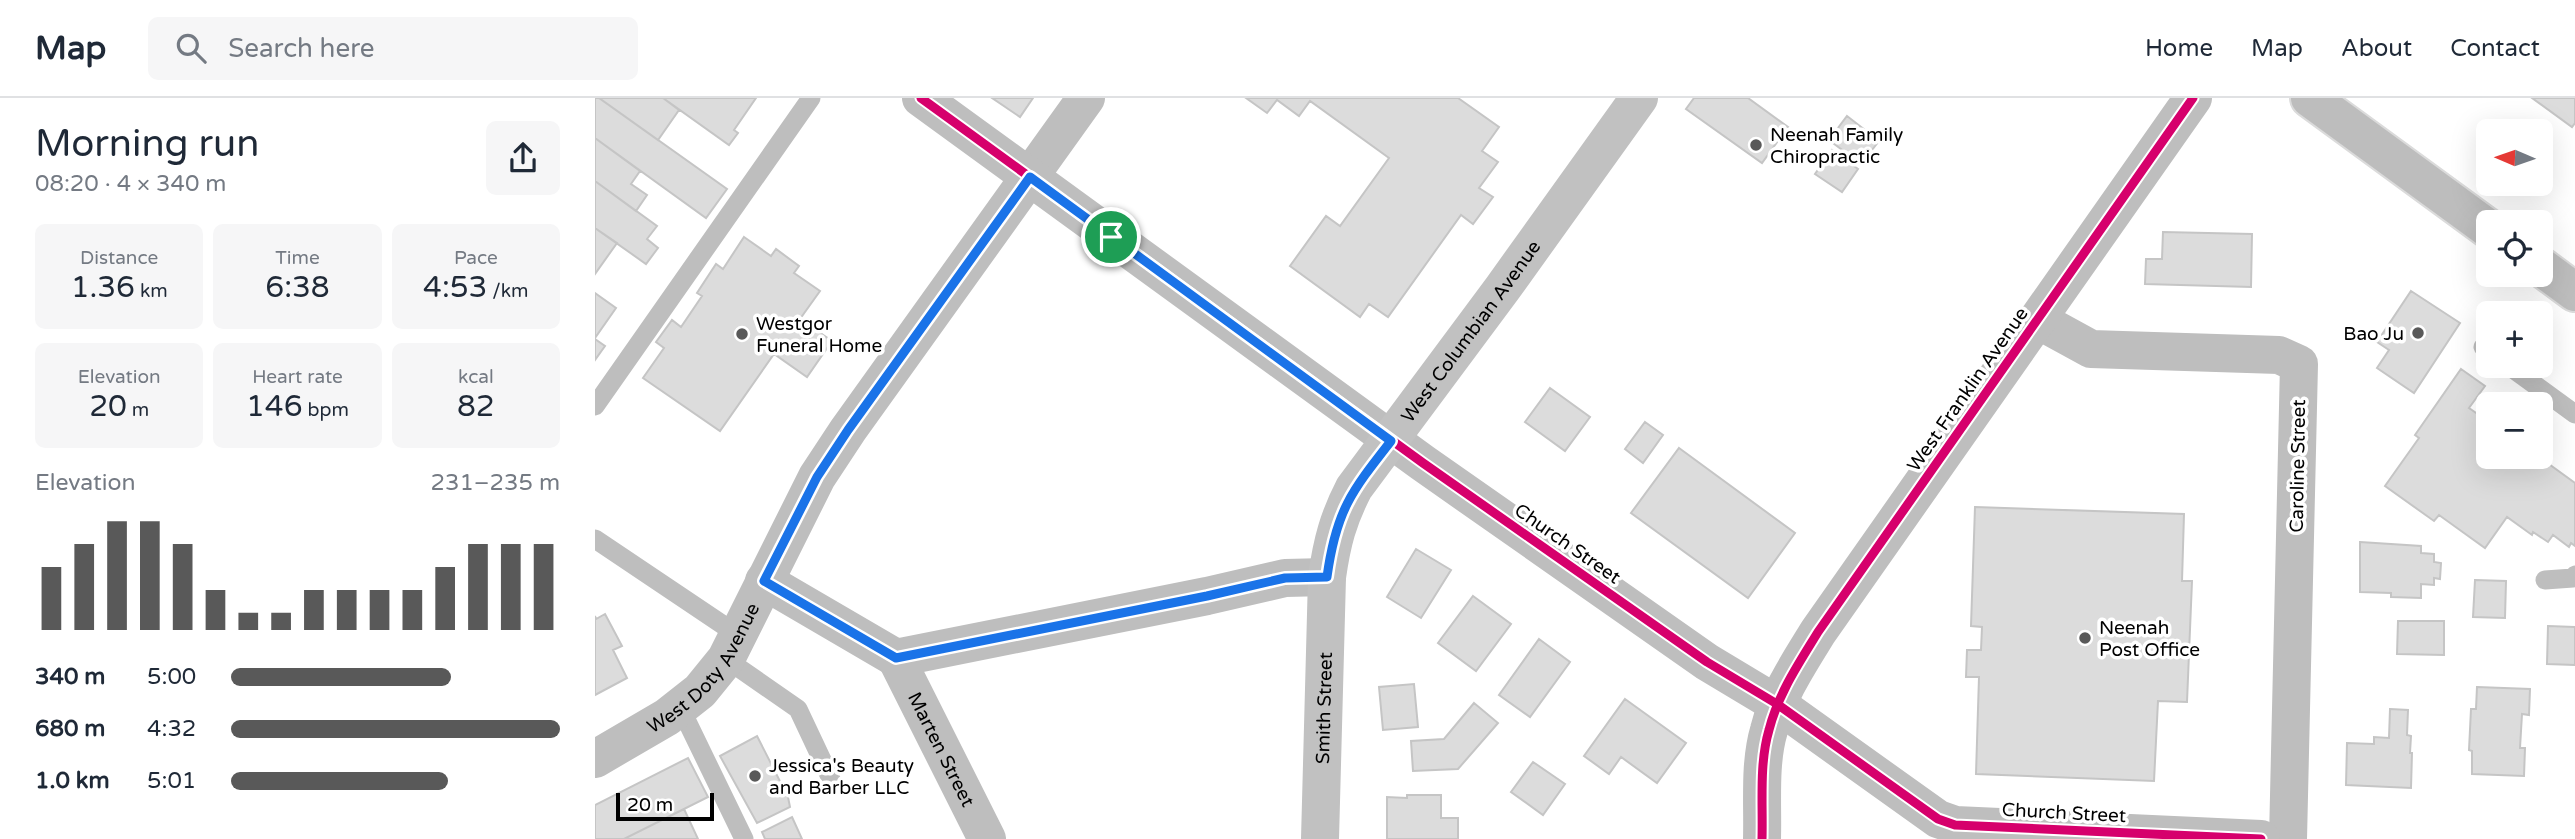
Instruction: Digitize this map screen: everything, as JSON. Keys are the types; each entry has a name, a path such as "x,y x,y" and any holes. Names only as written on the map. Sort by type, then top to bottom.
{"main road":[{"name":"West Columbian Avenue","path":"1327,577 1333,537 1354,488 1391,441 1639,98"},
{"path":"2310,98 2476,219"},
{"path":"2553,276 2575,292"},
{"name":"Smith Street","path":"1320,839 1327,577"}],"street":[{"name":"Church Street","path":"922,98 1391,441 1707,662 1777,704 1938,820 1955,825 2260,839"},
{"name":"West Franklin Avenue","path":"1762,839 1764,757 1768,730 1777,704 1795,668 2193,98"},
{"name":"West Doty Avenue","path":"595,759 680,707 700,691 732,647 817,477 1030,177 1075,102"},
{"name":"Caroline Street","path":"2038,320 2091,349 2279,355 2299,364 2288,839"},
{"path":"764,581 896,658 1285,578 1327,577"},
{"name":"Marten Street","path":"896,658 986,839"}],"lane":[{"path":"595,406 811,98"},
{"path":"2526,378 2575,414"},
{"path":"595,539 732,647 798,709 831,779"},
{"path":"2545,580 2573,578 2575,575"},
{"path":"680,707 744,839"}],"building":[{"path":"595,98 599,98 727,189 706,218 595,138"},
{"path":"599,98 663,98 679,110 658,140"},
{"path":"663,98 756,98 734,130 738,133 729,145"},
{"path":"992,98 1033,98 1020,117"},
{"path":"1246,98 1458,98 1499,127 1482,151 1498,162 1479,188 1493,197 1473,224 1461,215 1388,317 1369,304 1360,317 1290,266 1326,216 1340,226 1389,158 1310,101 1299,116 1277,100 1267,113"},
{"name":"Neenah Family Chiropractic","path":"1694,98 1748,98 1788,127 1762,163 1686,109"},
{"path":"2532,98 2575,98 2575,123 2572,127"},
{"path":"1847,116 1879,141 1861,164 1829,140"},
{"path":"595,138 640,171 631,184 647,195 636,211 595,181"},
{"path":"1832,150 1858,169 1842,192 1815,174"},
{"path":"595,181 657,226 647,239 658,248 646,264 595,228"},
{"path":"595,228 617,243 595,274"},
{"path":"2163,232 2252,234 2251,287 2145,284 2146,259 2162,259"},
{"name":"Westgor Funeral Home","path":"744,237 771,256 776,249 799,266 794,273 820,291 800,319 832,341 807,377 774,354 720,431 643,378 664,348 656,342 672,320 681,327 702,296 697,293 716,264 723,269"},
{"name":"Bao Ju","path":"2411,291 2460,323 2414,393 2377,368 2389,350 2377,342"},
{"path":"595,293 616,308 595,338"},
{"path":"595,339 605,346 595,360"},
{"path":"2461,369 2485,386 2481,392 2476,392 2476,398 2469,408 2476,413 2476,469 2553,467 2575,483 2575,546 2571,543 2569,547 2553,535 2548,542 2533,532 2532,535 2507,517 2485,548 2439,515 2434,521 2385,486 2419,438 2415,435"},
{"path":"1550,388 1590,417 1565,451 1525,422"},
{"path":"1645,422 1663,435 1643,463 1625,449"},
{"path":"1679,448 1795,533 1748,598 1631,513"},
{"name":"Neenah Post Office","path":"1975,507 2184,514 2182,581 2192,581 2187,702 2158,701 2154,781 1976,774 1979,677 1966,677 1967,650 1981,650 1982,627 1971,626"},
{"path":"2360,542 2421,546 2421,553 2434,554 2434,562 2441,563 2440,579 2434,578 2434,585 2421,584 2421,598 2360,592"},
{"path":"1416,549 1451,570 1421,618 1387,597"},
{"path":"2475,580 2506,581 2505,618 2473,617"},
{"path":"1473,596 1511,624 1476,671 1438,643"},
{"path":"605,614 622,646 613,650 627,678 595,695 595,616 596,619"},
{"path":"2398,621 2444,621 2444,655 2397,654"},
{"path":"2548,626 2575,627 2575,665 2547,664"},
{"path":"1539,639 1570,662 1530,717 1499,695"},
{"path":"1414,684 1418,727 1383,730 1379,687"},
{"path":"2477,687 2530,689 2529,715 2522,714 2520,748 2525,748 2524,776 2472,774 2472,751 2469,750 2471,709 2476,709"},
{"path":"1625,699 1686,743 1657,783 1621,757 1609,774 1584,756"},
{"path":"1474,703 1498,723 1458,769 1413,771 1411,741 1444,739"},
{"path":"2390,709 2408,710 2407,735 2411,736 2412,753 2411,788 2346,785 2347,743 2374,744 2374,737 2389,738"},
{"name":"Jessica's Beauty and Barber LLC","path":"757,736 788,797 790,807 757,823 720,756"},
{"path":"688,758 708,797 624,839 595,839 595,805"},
{"path":"1533,762 1565,784 1543,815 1511,792"},
{"path":"1407,795 1441,795 1441,818 1458,818 1458,839 1387,839 1387,797 1407,798"},
{"path":"684,809 698,839 624,839"},
{"path":"792,817 802,839 765,839 762,832"}],"cycle path":[{"path":"921,98 1423,463 1707,662 1777,704 1938,819 1955,825 2261,839"},
{"path":"1762,839 1766,743 1783,691 1818,632 2193,98"}],"place":[{"name":"Neenah Family Chiropractic","path":"1756,145"},
{"name":"Bao Ju","path":"2418,333"},
{"name":"Westgor Funeral Home","path":"742,334"},
{"name":"Neenah Post Office","path":"2085,638"},
{"name":"Jessica's Beauty and Barber LLC","path":"755,776"}],"route":[{"path":"1030,177 1111,237 1391,441 1354,488 1343,509 1331,547 1327,577 1285,578 896,658 764,581 817,477 1030,177"}]}
